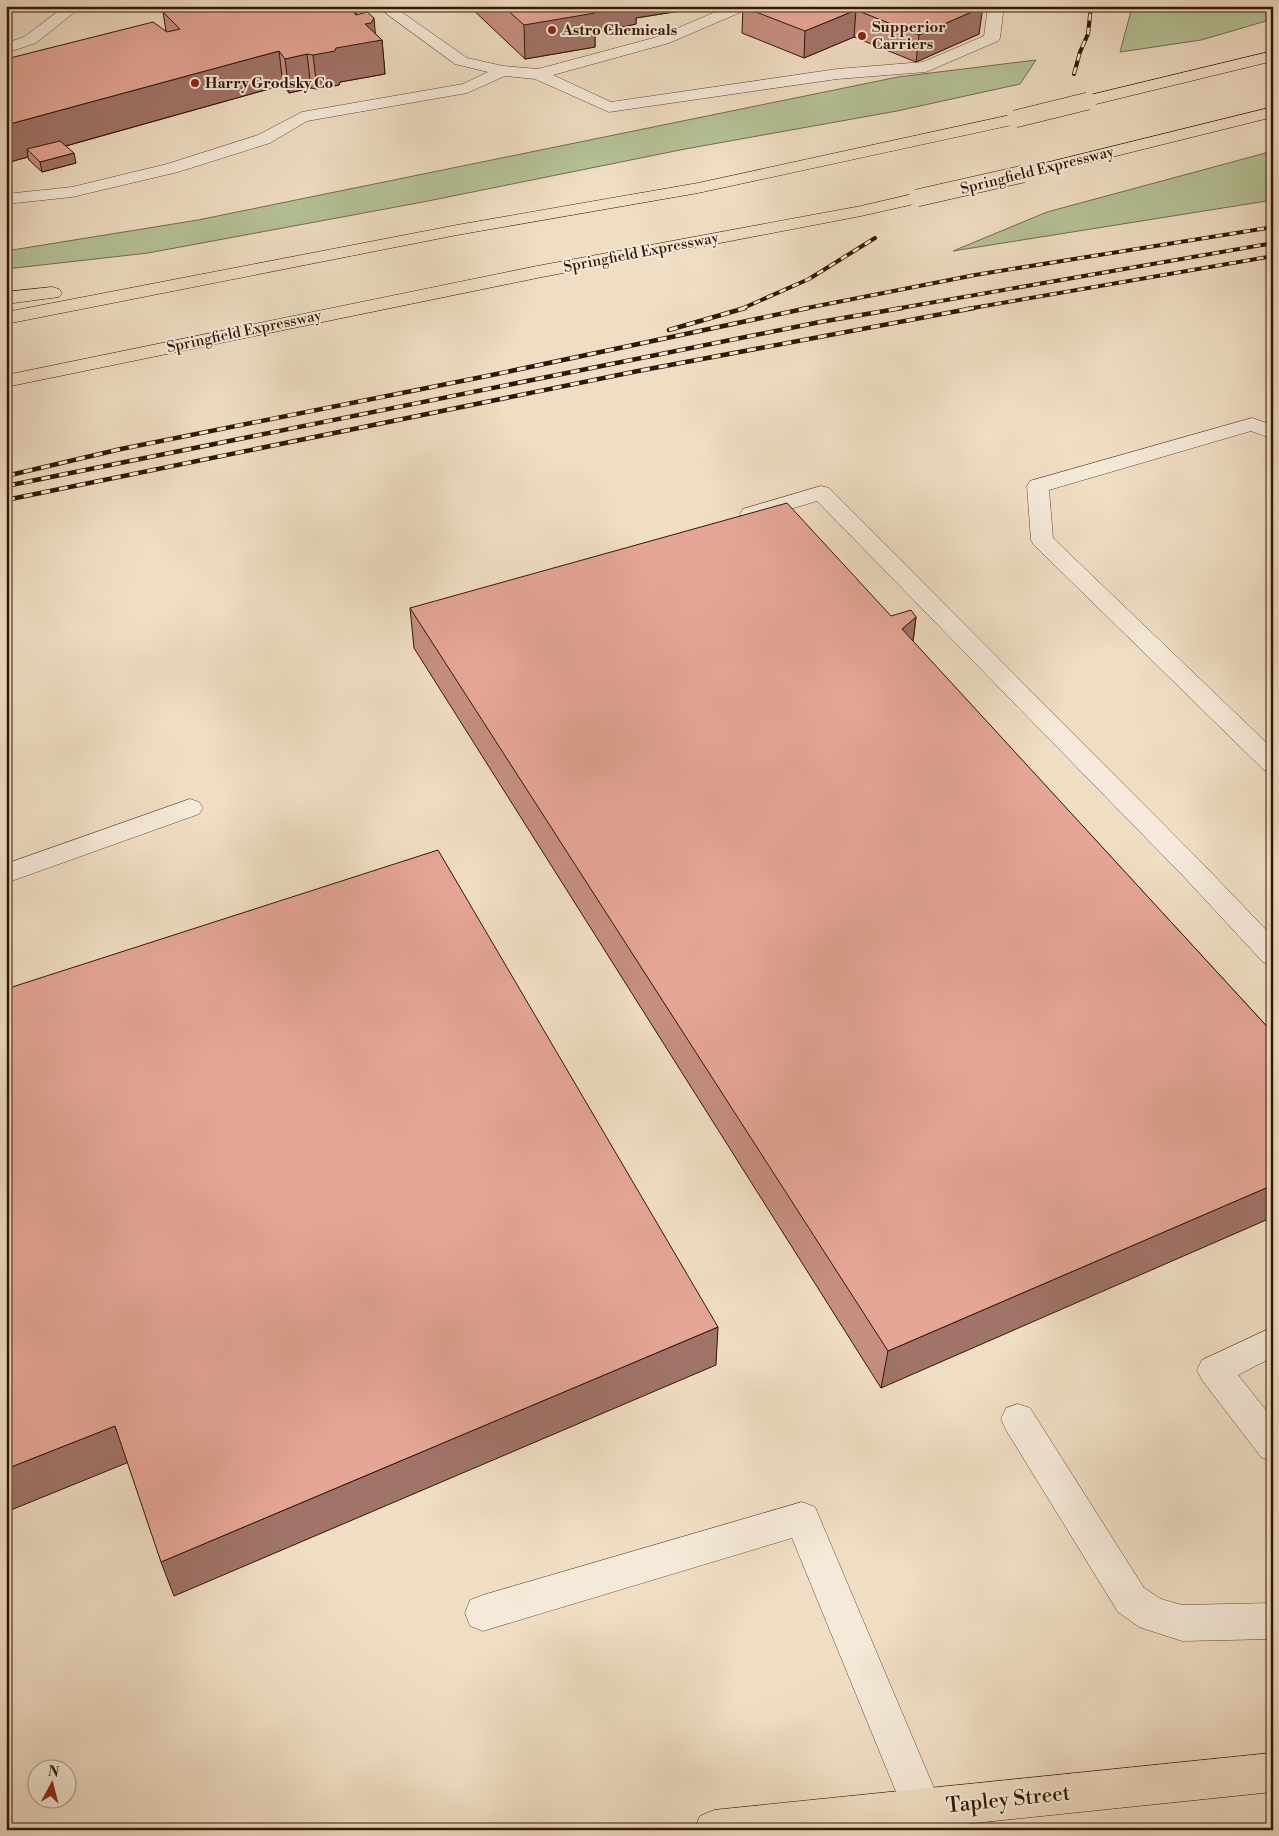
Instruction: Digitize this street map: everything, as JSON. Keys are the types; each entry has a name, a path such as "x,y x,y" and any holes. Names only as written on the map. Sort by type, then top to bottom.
{"main road":[{"path":"6,318 456,230 698,188 1015,119 1273,56"},
{"name":"Springfield Expressway","path":"6,381 537,272 861,211 1023,174 1273,112"},
{"path":"6,298 267,268"},
{"name":"Tapley Street","path":"714,1830 1273,1772"}],"lane":[{"path":"6,48 30,40 75,6"},
{"path":"383,6 461,61 503,71 538,74 609,107 837,74 926,66 992,38 996,6"},
{"path":"538,74 663,40 743,6"},
{"path":"6,200 72,192 172,168 264,139 302,117 467,88 503,71"},
{"path":"1273,433 1252,424 1038,486 1042,540 1273,764"},
{"path":"726,521 821,493 1193,870 1273,955"},
{"path":"6,874 190,808"},
{"path":"1273,1341 1214,1370 1273,1446"},
{"path":"1018,1419 1131,1600 1152,1614 1182,1623 1273,1621"},
{"path":"483,1613 802,1519 922,1808"}],"green space":[{"path":"1273,6 1273,19 1201,40 1120,52 1132,7"},
{"path":"1036,60 1020,84 897,111 685,149 423,202 148,253 6,269 6,251 198,220 898,77"},
{"path":"1273,151 1273,200 953,251 1047,212"}],"building":[{"path":"196,6 348,6 356,15 367,12 374,18 371,23 365,24 382,40 336,48 335,51 285,59 279,51 6,125 6,59 153,22 167,32 180,29 163,12"},
{"path":"503,6 587,6 595,13 524,25"},
{"path":"743,7 983,7 919,35 856,10 805,31"},
{"path":"60,141 74,153 40,162 27,149"},
{"path":"787,503 891,616 911,610 916,617 902,629 1273,1033 1273,1185 888,1351 410,608"},
{"path":"438,850 718,1327 161,1562 115,1426 6,1469 6,989"}],"railway":[{"path":"1074,74 1080,52 1088,34 1091,6"},
{"path":"802,309 975,275 1273,227"},
{"path":"741,309 809,279 875,238"},
{"path":"895,309 1273,243"},
{"path":"967,309 1273,256"},
{"path":"669,330 745,308"},
{"path":"6,476 121,449 492,375 808,308"},
{"path":"6,486 820,322 902,308"},
{"path":"6,500 638,371 974,308"}],"place":[{"name":"Astro Chemicals","path":"552,30"},
{"name":"Supperior Carriers","path":"862,36"},
{"name":"Harry Grodsky Co","path":"195,83"}]}
